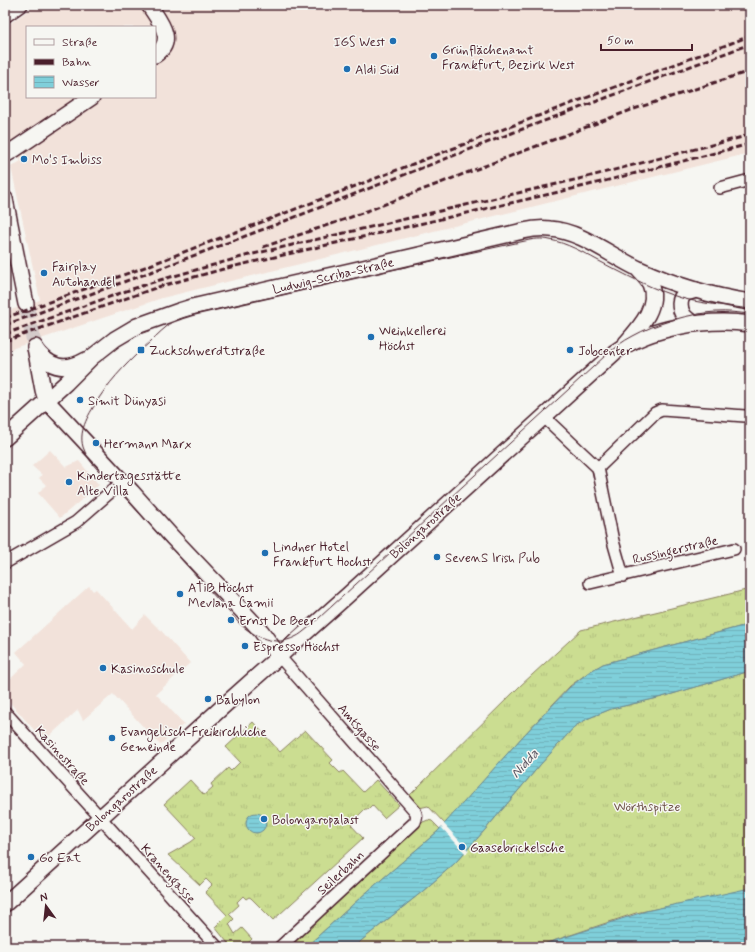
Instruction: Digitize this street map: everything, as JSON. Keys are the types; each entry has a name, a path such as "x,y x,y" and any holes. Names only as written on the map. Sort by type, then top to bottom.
{"main road":[{"path":"149,5 162,26 166,36 165,45 160,52 156,54"},
{"path":"5,155 91,98"},
{"path":"5,199 26,304"},
{"name":"Ludwig-Scriba-Straße","path":"5,438 92,357 115,339 137,326 179,311 523,230 538,228 550,228 576,235 638,269"},
{"path":"638,269 683,287 729,299 750,302"},
{"path":"624,346 644,320 652,303 651,287 646,278 638,269"},
{"path":"694,324 684,317 680,303 681,298 696,290"},
{"name":"Bolongarostraße","path":"5,904 349,594 606,359 624,346 639,338 655,333 707,322 750,324"},
{"path":"92,357 77,365 64,367 56,366 45,360 35,347 46,400 172,538 261,631 279,656"}],"street":[{"path":"5,17 22,5"},
{"path":"720,188 750,180"},
{"path":"544,417 598,468 655,413 662,410 745,416"},
{"name":"Russingerstraße","path":"598,468 613,541 623,576"},
{"path":"5,563 76,522 122,482"},
{"name":"Russingerstraße","path":"590,583 734,549"},
{"name":"Amtsgasse","path":"279,656 415,811 417,818"},
{"name":"Kasinostraße","path":"5,712 100,817"},
{"name":"Kranengasse","path":"100,817 217,947"},
{"name":"Seilerbahn","path":"280,947 415,822 417,818"}],"shaded area":[{"path":"36,5 750,5 750,153 162,298 5,351 5,312 40,300 11,167 21,161 5,138 5,27"},
{"name":"Kindertagesstätte Alte Villa","path":"50,450 66,467 79,461 99,485 60,518 38,493 46,485 39,478 42,475 32,466"},
{"name":"Kasinoschule","path":"89,586 93,591 96,589 132,629 145,615 157,626 190,663 156,694 184,724 160,745 113,694 83,720 78,710 44,741 5,697 5,684 26,664 16,652"}],"green space":[{"path":"750,589 750,624 603,664 570,686 445,824 428,806 419,808 408,797 520,686 581,630"},
{"name":"Wörthspitze","path":"750,671 750,889 636,913 535,947 355,947 455,863 575,726 589,718 611,709 662,697"},
{"path":"253,722 280,752 305,730 333,760 330,763 340,773 343,771 363,792 376,780 399,805 384,818 372,805 368,809 365,809 351,825 363,838 273,920 251,898 249,897 246,899 243,896 237,902 239,905 229,914 234,919 229,924 235,934 242,928 252,939 244,947 231,947 215,927 227,915 205,892 212,885 206,879 200,885 168,855 196,838 164,804 190,780 204,795 213,787 211,784 228,768 231,771 240,762 226,747"},
{"path":"428,820 432,821 440,829 306,947 287,947 423,822"}],"water":[{"name":"Nidda","path":"750,624 750,671 662,697 611,709 589,718 575,726 455,863 355,947 306,947 437,832 524,735 570,687 589,672 603,664"},
{"path":"256,813 263,816 266,823 263,830 256,833 249,830 246,823 249,816"},
{"path":"750,888 750,947 535,947 646,911"}],"pier":[{"path":"443,823 469,851 466,854 440,826"}],"tunnel":[{"path":"26,304 35,347"}],"tram line":[{"path":"750,309 681,298 643,283 562,243 544,239 528,240 191,315 177,320 164,329 136,355 104,390 92,409 83,428 83,447 94,466 121,493 239,623 251,632 266,639 273,641 288,640 299,635 308,628 605,356 619,345 651,327 695,314 720,312 750,314"}],"railway":[{"path":"5,318 137,270 750,36"},
{"path":"5,325 140,276 512,133 750,44"},
{"path":"263,247 346,219 631,110 750,71"},
{"path":"5,334 126,291 249,255 583,178 750,135"},
{"path":"5,341 161,286 231,267 585,186 750,144"}],"place":[{"name":"IGS West","path":"393,41"},
{"name":"Grünflächenamt Frankfurt, Bezirk West","path":"434,56"},
{"name":"Aldi Süd","path":"347,69"},
{"name":"Mo's Imbiss","path":"24,159"},
{"name":"Fairplay Autohandel","path":"44,273"},
{"name":"Weinkellerei Höchst","path":"371,337"},
{"name":"Zuckschwerdtstraße","path":"141,350"},
{"name":"Jobcenter","path":"570,350"},
{"name":"Simit Dünyasi","path":"80,400"},
{"name":"Hermann Marx","path":"96,443"},
{"name":"Kindertagesstätte Alte Villa","path":"69,482"},
{"name":"Lindner Hotel Frankfurt Hochst","path":"265,553"},
{"name":"SevenS Irish Pub","path":"437,557"},
{"name":"ATiB Höchst Mevlana Camii","path":"180,594"},
{"name":"Ernst De Beer","path":"231,620"},
{"name":"Espresso Höchst","path":"245,646"},
{"name":"Kasinoschule","path":"103,668"},
{"name":"Babylon","path":"208,699"},
{"name":"Evangelisch-Freikirchliche Gemeinde","path":"112,738"},
{"name":"Bolongaropalast","path":"264,819"},
{"name":"Gaasebrickelsche","path":"462,847"},
{"name":"Go Eat","path":"31,857"}]}
